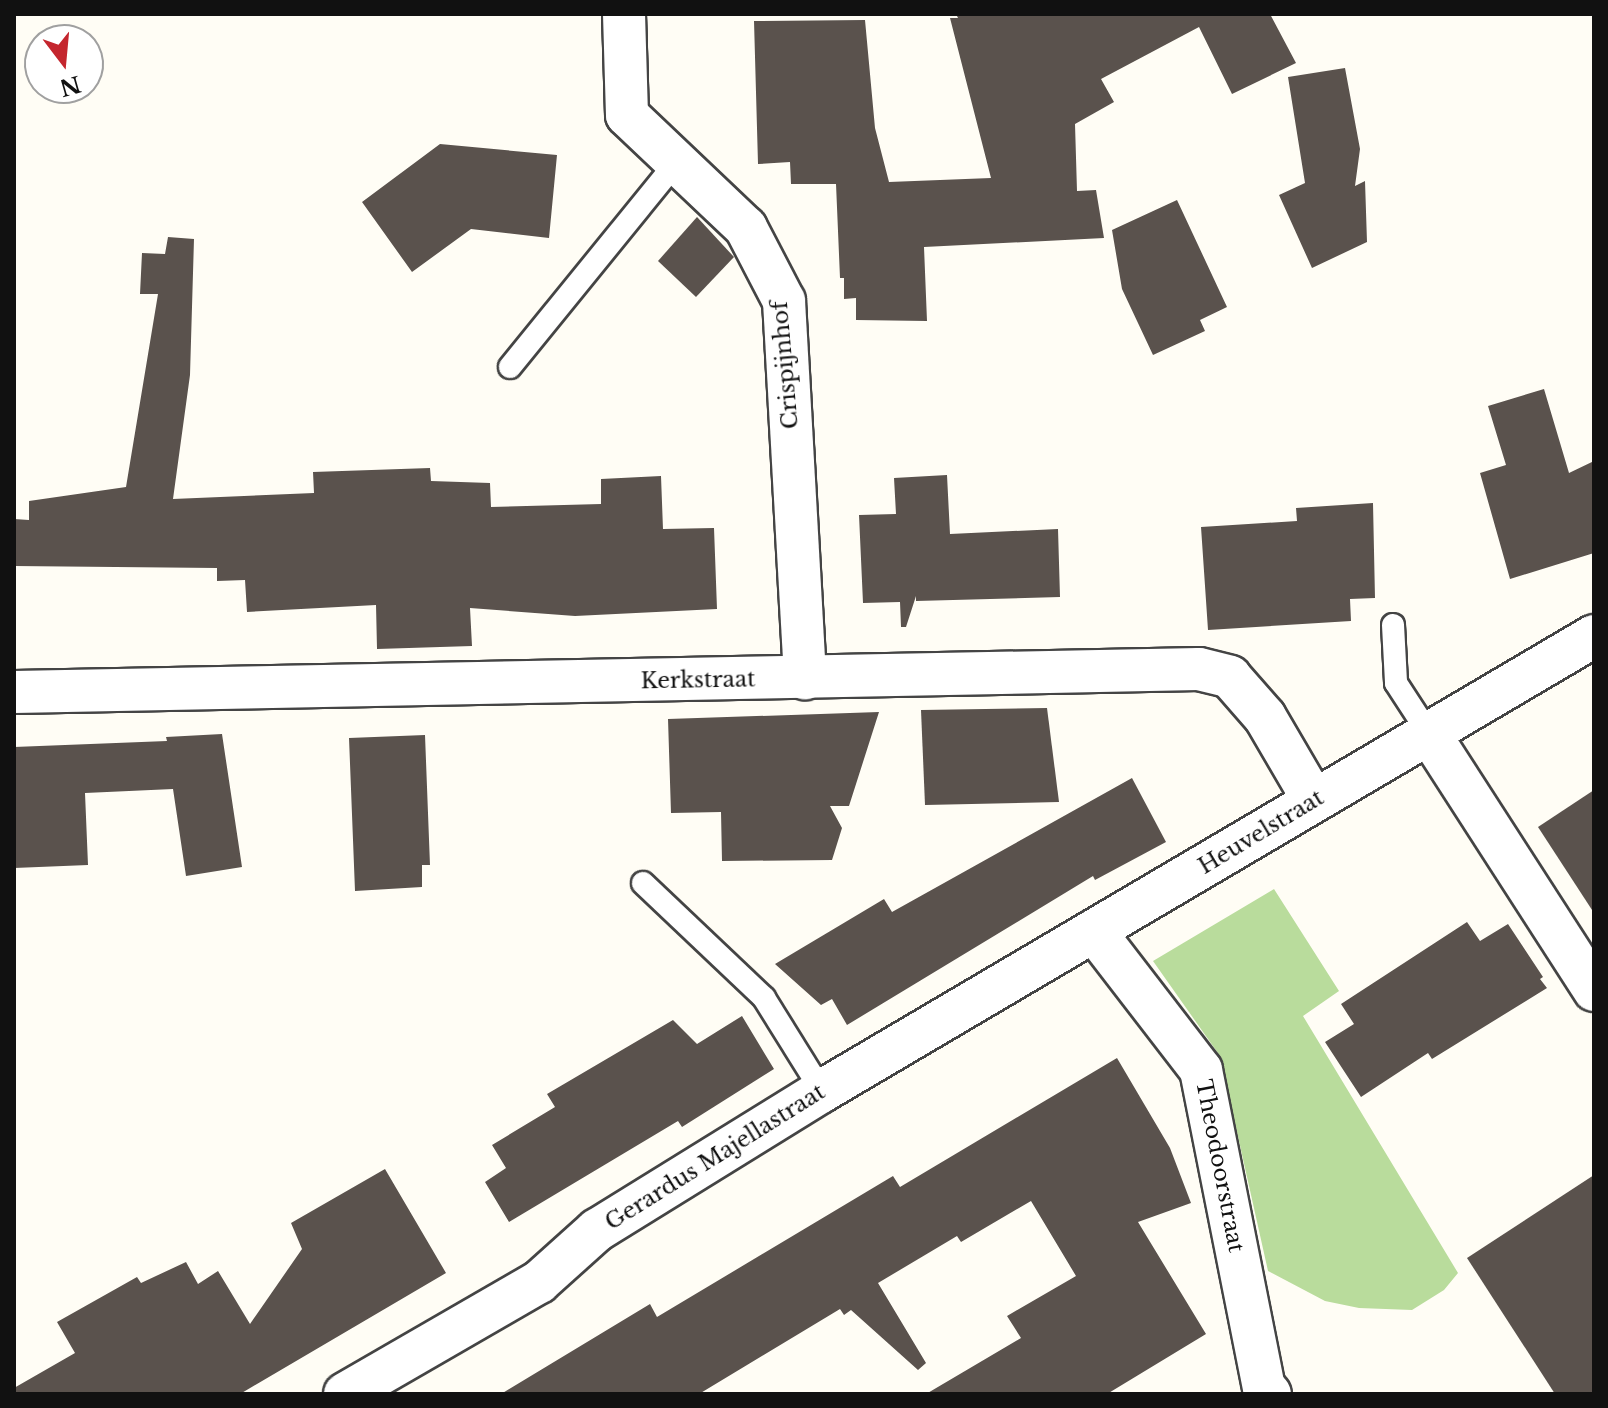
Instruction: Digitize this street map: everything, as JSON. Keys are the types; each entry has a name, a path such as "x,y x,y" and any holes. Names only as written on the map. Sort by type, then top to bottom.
{"street":[{"name":"Crispijnhof","path":"624,14 627,115 675,164 746,228 784,301 805,678"},
{"name":"Heuvelstraat","path":"1094,931 1594,636"},
{"name":"Kerkstraat","path":"14,692 1199,669 1230,677 1265,717 1314,801"},
{"path":"1428,732 1594,990"},
{"name":"Gerardus Majellastraat","path":"345,1394 539,1282 597,1230 822,1091 1094,931"},
{"name":"Theodoorstraat","path":"1094,931 1201,1070 1262,1392"}],"lane":[{"path":"510,367 675,164"},
{"path":"1393,625 1396,683 1428,732"},
{"path":"643,883 764,998 822,1091"}],"green space":[{"path":"1274,889 1339,991 1303,1016 1458,1273 1444,1290 1412,1310 1359,1308 1325,1301 1268,1271 1220,1056 1153,961"}],"building":[{"path":"956,14 1270,14 1296,63 1232,94 1199,27 1101,79 1114,102 1075,124 1077,191 1096,190 1104,238 924,247 927,321 856,320 856,298 844,299 844,278 840,278 836,184 791,184 790,162 758,164 754,21 865,20 875,128 889,182 991,178 950,18 958,18"},
{"path":"1345,68 1360,149 1355,186 1365,181 1367,242 1312,268 1279,195 1305,183 1288,77"},
{"path":"440,144 557,155 549,238 471,229 412,272 362,202"},
{"path":"1177,200 1227,307 1200,320 1205,331 1153,355 1122,289 1112,230"},
{"path":"697,217 734,257 696,297 658,261"},
{"path":"168,237 194,239 190,375 173,499 314,493 313,472 430,468 431,481 490,483 491,507 601,504 601,479 661,476 663,529 714,528 717,609 575,616 470,608 472,646 377,649 376,605 247,612 245,580 217,581 217,568 14,566 14,519 29,520 29,501 126,487 158,294 140,294 142,253 165,254"},
{"path":"1544,389 1569,473 1594,461 1594,553 1510,579 1480,473 1506,465 1488,406"},
{"path":"947,475 950,534 1058,529 1060,597 916,601 916,596 906,627 901,627 900,602 863,603 859,515 896,514 894,478"},
{"path":"1373,503 1375,598 1350,599 1351,621 1208,630 1201,527 1297,521 1296,508"},
{"path":"1047,708 1059,802 925,805 921,710"},
{"path":"879,712 849,806 830,806 842,828 832,860 722,861 721,812 671,813 668,719"},
{"path":"222,734 242,867 186,876 173,789 85,793 88,865 14,868 14,747 167,741 166,737"},
{"path":"425,735 430,865 422,865 422,887 355,891 349,738"},
{"path":"1132,778 1166,842 1095,880 1093,876 847,1025 832,999 821,1005 775,964 884,899 892,912"},
{"path":"1594,790 1594,913 1538,827"},
{"path":"1467,922 1480,941 1508,924 1547,988 1432,1059 1428,1053 1361,1097 1325,1042 1354,1024 1341,1004"},
{"path":"742,1016 774,1069 682,1127 678,1121 509,1222 485,1182 506,1168 492,1145 555,1107 547,1094 673,1020 697,1044"},
{"path":"1117,1058 1170,1148 1191,1203 1138,1222 1206,1334 1107,1394 926,1394 1021,1338 1007,1316 1076,1276 1031,1201 961,1242 957,1236 878,1283 926,1363 918,1370 851,1310 844,1315 840,1309 699,1394 501,1394 650,1304 657,1317 893,1176 900,1187"},
{"path":"385,1169 446,1273 240,1394 14,1394 14,1388 75,1353 57,1322 137,1277 141,1283 186,1262 198,1284 218,1271 250,1324 302,1249 291,1223"},
{"path":"1594,1175 1594,1394 1555,1394 1467,1258"}]}
